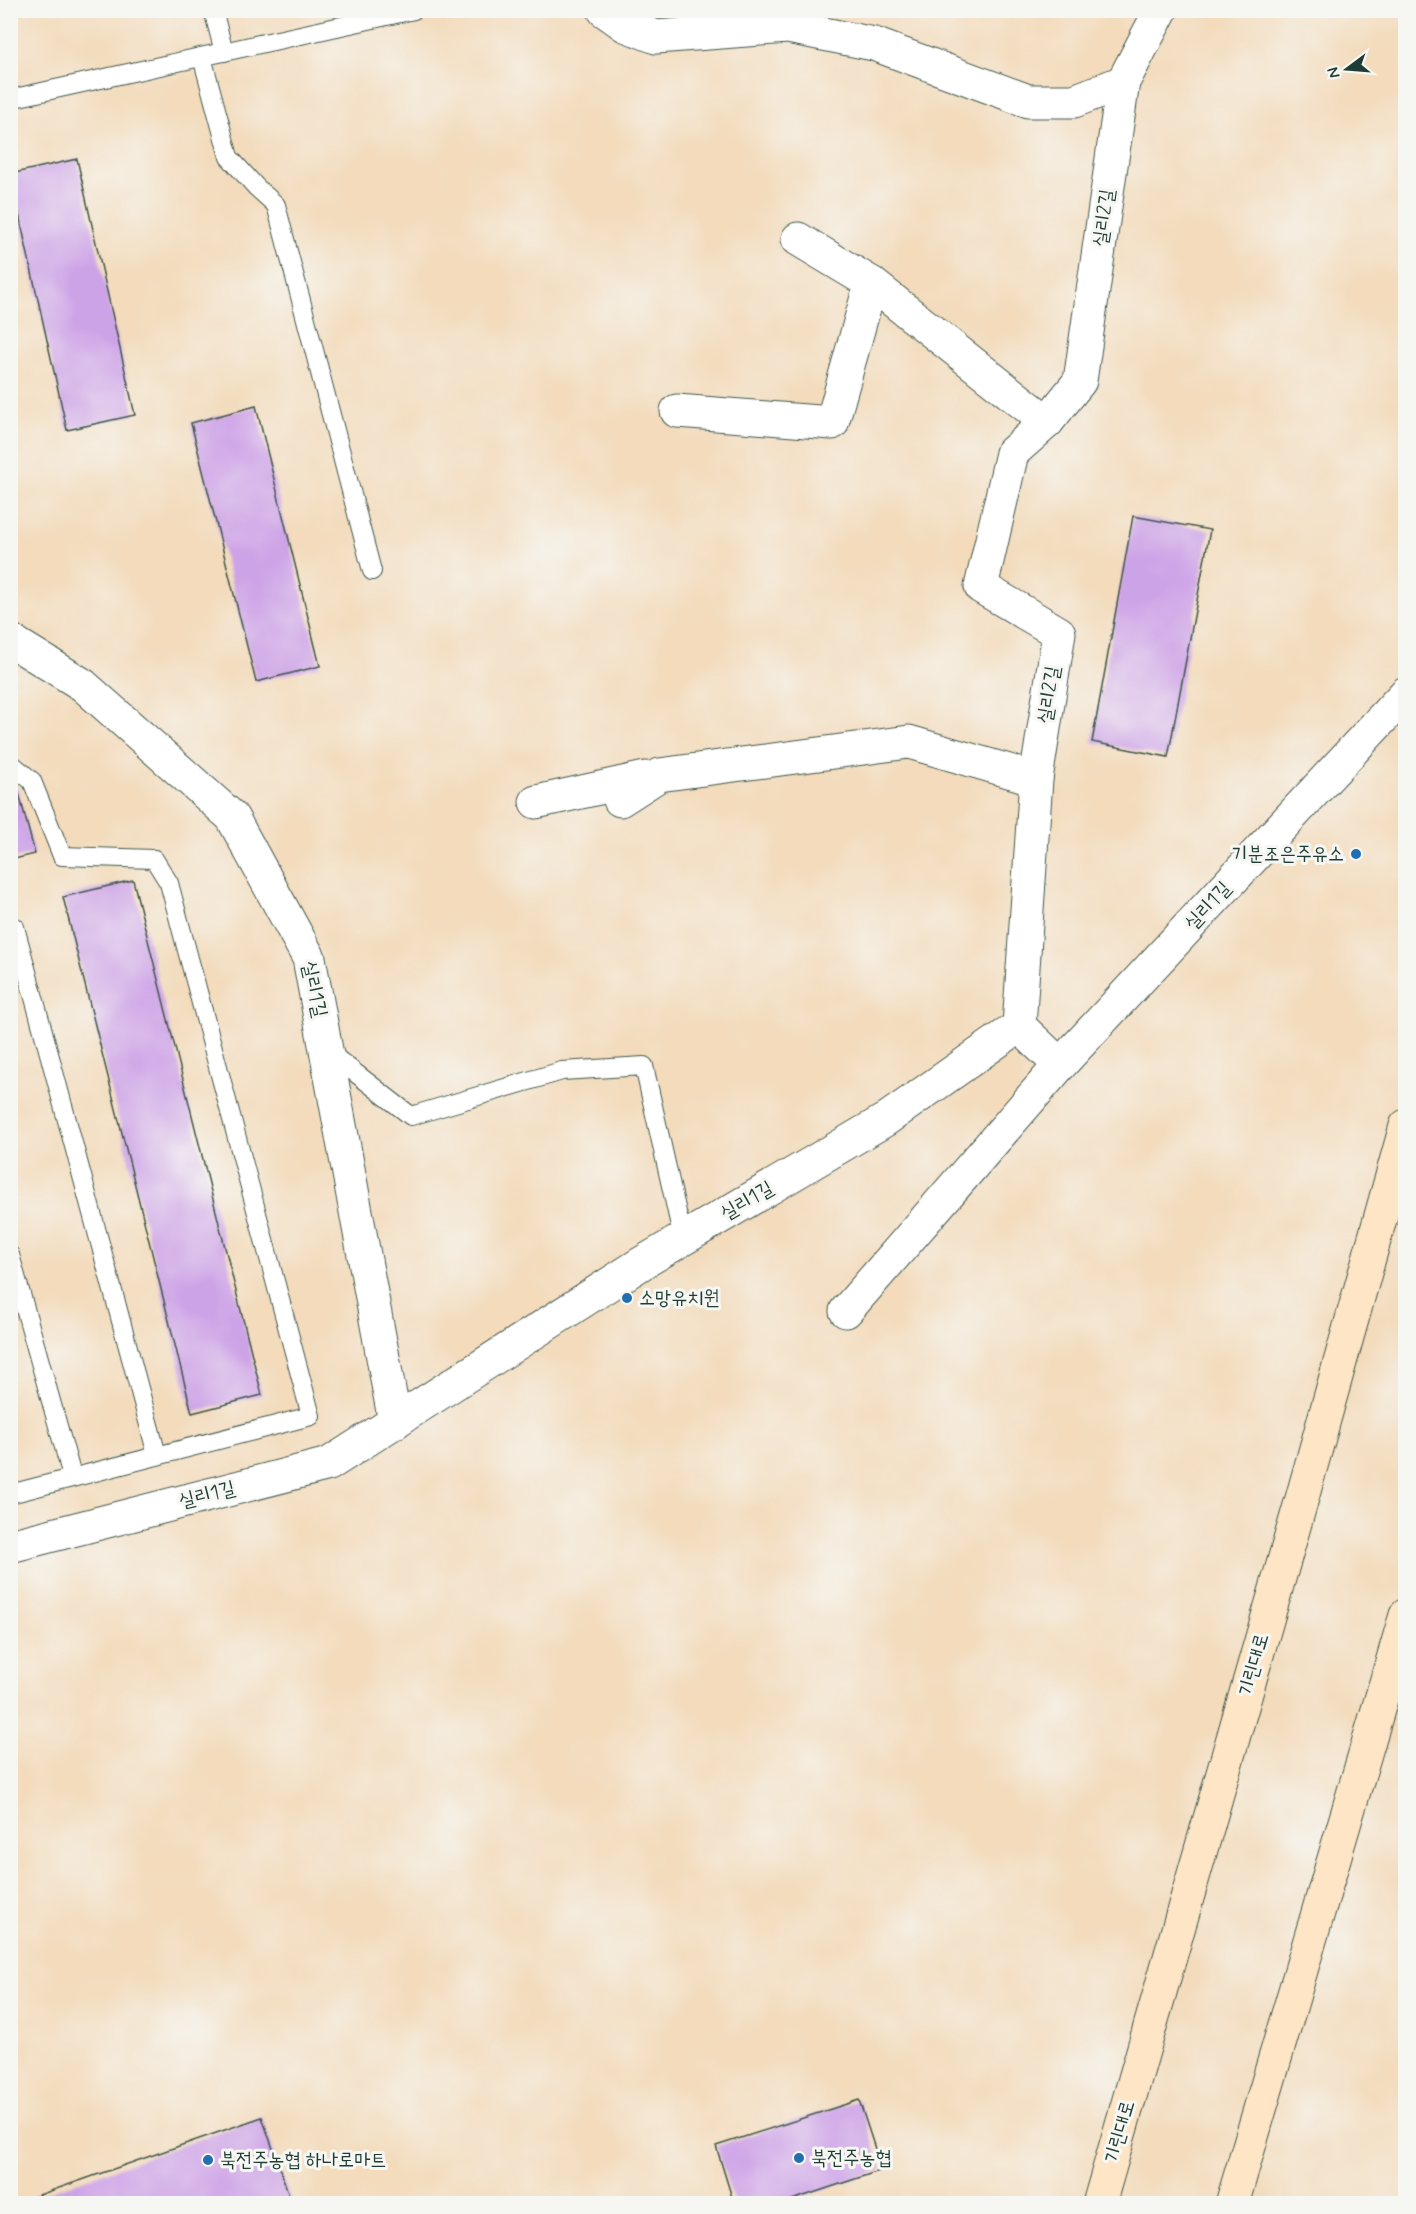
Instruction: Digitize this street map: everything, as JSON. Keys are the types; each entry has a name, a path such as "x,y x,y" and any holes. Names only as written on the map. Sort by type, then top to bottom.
{"street":[{"path":"604,10 625,25 656,37 788,27 874,44 1028,101 1074,101 1123,82"},
{"name":"실리2길","path":"1019,1026 1036,779 1059,633 981,587 1012,453 1047,422 1080,381 1123,82 1161,10"},
{"path":"798,239 871,283 1047,422"},
{"path":"677,411 832,423 871,283"},
{"name":"실리1길","path":"10,640 83,686 232,817 309,958 395,1422"},
{"name":"실리1길","path":"846,1311 1060,1065 1406,693"},
{"path":"536,802 659,775 909,742 1036,779"},
{"path":"620,800 659,775"},
{"path":"1019,1026 1060,1065"},
{"name":"실리1길","path":"10,1546 329,1464 683,1239 885,1120 1019,1026"},
{"name":"기린대로","path":"1096,2202 1301,1502 1406,1126"},
{"path":"1232,2204 1406,1615"}],"lane":[{"path":"213,10 224,52"},
{"path":"10,99 414,10"},
{"path":"202,57 229,157 276,205 372,571"},
{"path":"10,766 13,765 32,781 62,856 154,859 169,883 311,1416 72,1476 10,1494"},
{"path":"10,928 15,927 157,1455"},
{"path":"327,1051 411,1116 562,1071 644,1066 683,1239"},
{"path":"10,1255 72,1476"}],"building":[{"path":"77,159 135,415 67,430 10,174"},
{"path":"256,406 320,666 256,682 191,423"},
{"path":"1133,516 1210,530 1168,757 1092,742"},
{"path":"17,786 35,854 10,860 10,787"},
{"path":"133,880 262,1395 192,1413 63,897"},
{"name":"북전주농협","path":"859,2100 882,2170 780,2204 734,2204 716,2146"},
{"name":"북전주농협 하나로마트","path":"262,2117 292,2204 16,2204 16,2203"}],"place":[{"name":"기분조은주유소","path":"1356,854"},
{"name":"소망유치원","path":"627,1298"},
{"name":"북전주농협","path":"799,2158"},
{"name":"북전주농협 하나로마트","path":"208,2160"}]}
